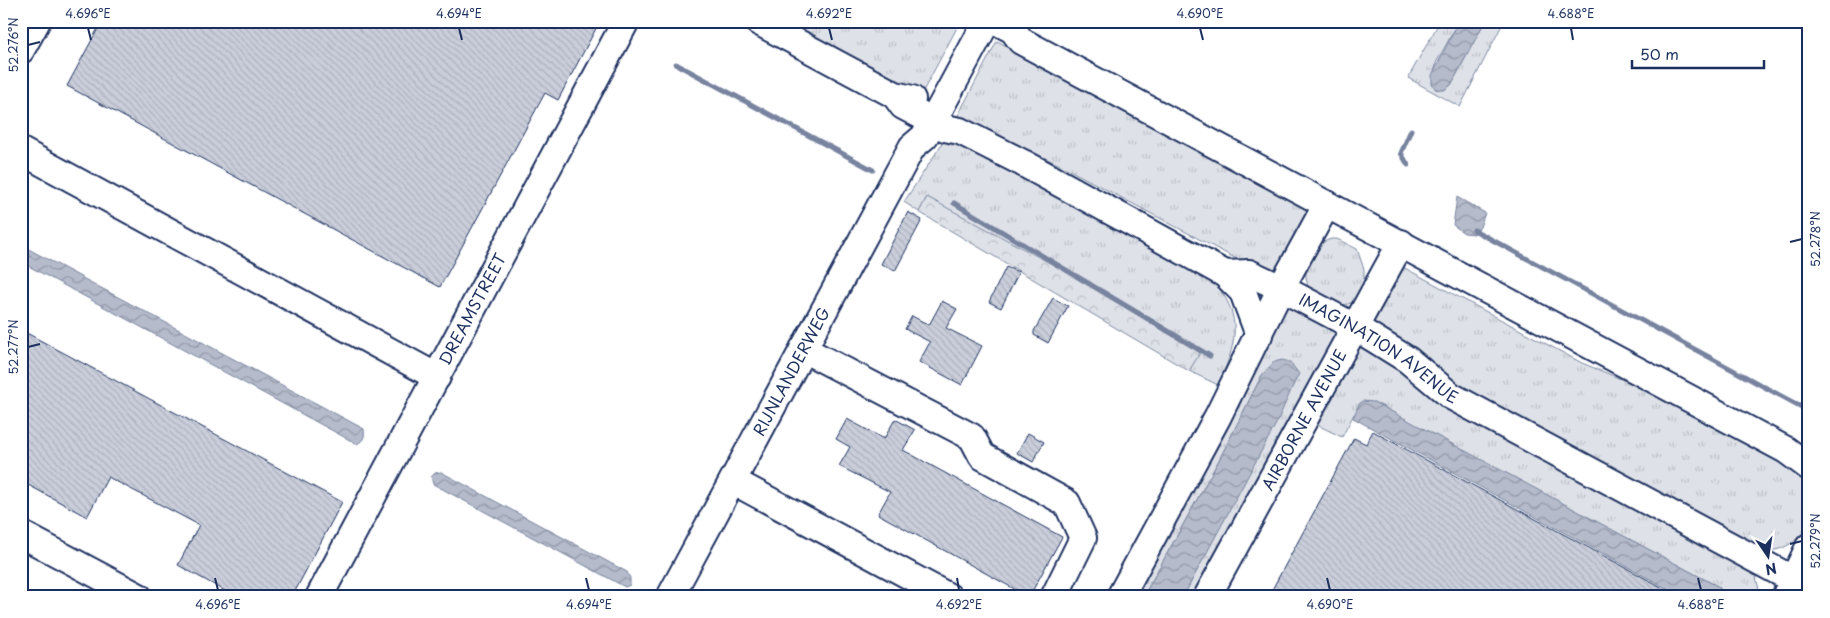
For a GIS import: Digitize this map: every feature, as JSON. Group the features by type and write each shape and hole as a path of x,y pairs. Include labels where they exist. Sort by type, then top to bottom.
{"street":[{"path":"21,50 37,21"},
{"name":"DREAMSTREET","path":"319,597 438,377 626,21"},
{"name":"IMAGINATION AVENUE","path":"757,21 895,95 909,98 929,114 949,120 960,131 1225,274 1249,273 1355,327 1408,360 1451,396 1790,588"},
{"path":"981,23 1007,41 1021,41 1676,390 1786,450 1809,466"},
{"name":"RIJNLANDERWEG","path":"670,597 912,147 912,129 929,114 981,23"},
{"path":"21,151 438,377"},
{"path":"1120,597 1218,416 1281,288 1327,204"},
{"name":"AIRBORNE AVENUE","path":"1208,597 1401,243"},
{"path":"1225,274 1242,292 1259,335"},
{"path":"804,349 972,437 982,456 1067,503 1083,538 1054,597"},
{"path":"733,481 949,597"},
{"path":"21,534 139,597"},
{"path":"1790,588 1809,548"}],"green space":[{"path":"781,21 955,21 959,24 921,95"},
{"path":"1440,21 1459,21 1436,63 1435,89 1444,90 1451,85 1485,21 1504,21 1460,107 1408,78"},
{"path":"997,41 1110,98 1311,210 1274,279 1060,165 957,117"},
{"path":"947,136 1213,281 1230,307 1234,332 1233,344 1218,385 1189,371 1199,353 927,197 919,212 904,202"},
{"path":"927,197 1074,276 1200,353 1189,371 919,212"},
{"path":"1331,239 1337,239 1357,249 1364,269 1364,279 1358,299 1351,303 1339,305 1322,298 1310,291 1307,283 1306,267 1308,260 1317,247"},
{"path":"1401,266 1582,363 1650,391 1803,473 1809,492 1809,519 1802,534 1783,548 1768,551 1760,550 1450,385 1366,330"},
{"path":"1285,303 1342,329 1201,597 1183,597 1255,460 1262,375 1219,460 1143,597 1125,597"},
{"path":"1361,338 1750,569 1756,577 1761,597 1724,597 1719,587 1531,487 1354,414 1342,437 1315,424"}],"water":[{"path":"1459,21 1485,21 1451,85 1444,90 1436,89 1432,84 1432,75"},
{"path":"1457,197 1485,213 1480,227 1474,234 1464,233 1453,225"},
{"path":"21,245 364,429 364,438 357,444 21,262"},
{"path":"1282,360 1290,362 1299,374 1277,422 1183,597 1143,597 1219,460 1262,375 1274,362"},
{"path":"1363,401 1374,402 1719,587 1724,597 1683,597 1353,418 1359,404"},
{"path":"441,472 627,572 630,578 630,585 625,587 433,484 431,477 435,473"}],"building":[{"path":"102,21 600,21 558,100 545,93 440,287 67,86"},
{"path":"908,212 922,220 895,271 881,264"},
{"path":"1006,267 1019,272 1001,308 989,302"},
{"path":"1053,298 1068,306 1048,343 1034,335 1034,331"},
{"path":"942,301 957,309 946,328 982,346 962,385 919,362 930,342 905,329 912,316 929,325"},
{"path":"21,330 342,502 292,597 236,597 178,565 199,525 108,477 87,517 21,481"},
{"path":"847,419 884,439 895,419 915,430 903,450 1062,537 1029,597 878,514 890,492 839,466 850,447 836,439"},
{"path":"1373,431 1680,597 1268,597 1354,438 1366,444"},
{"path":"1028,433 1044,442 1033,462 1017,453"}],"waterway":[{"path":"676,64 873,170"},
{"path":"1408,165 1401,153 1411,130"},
{"path":"954,203 1210,356"},
{"path":"1474,230 1809,411"}]}
